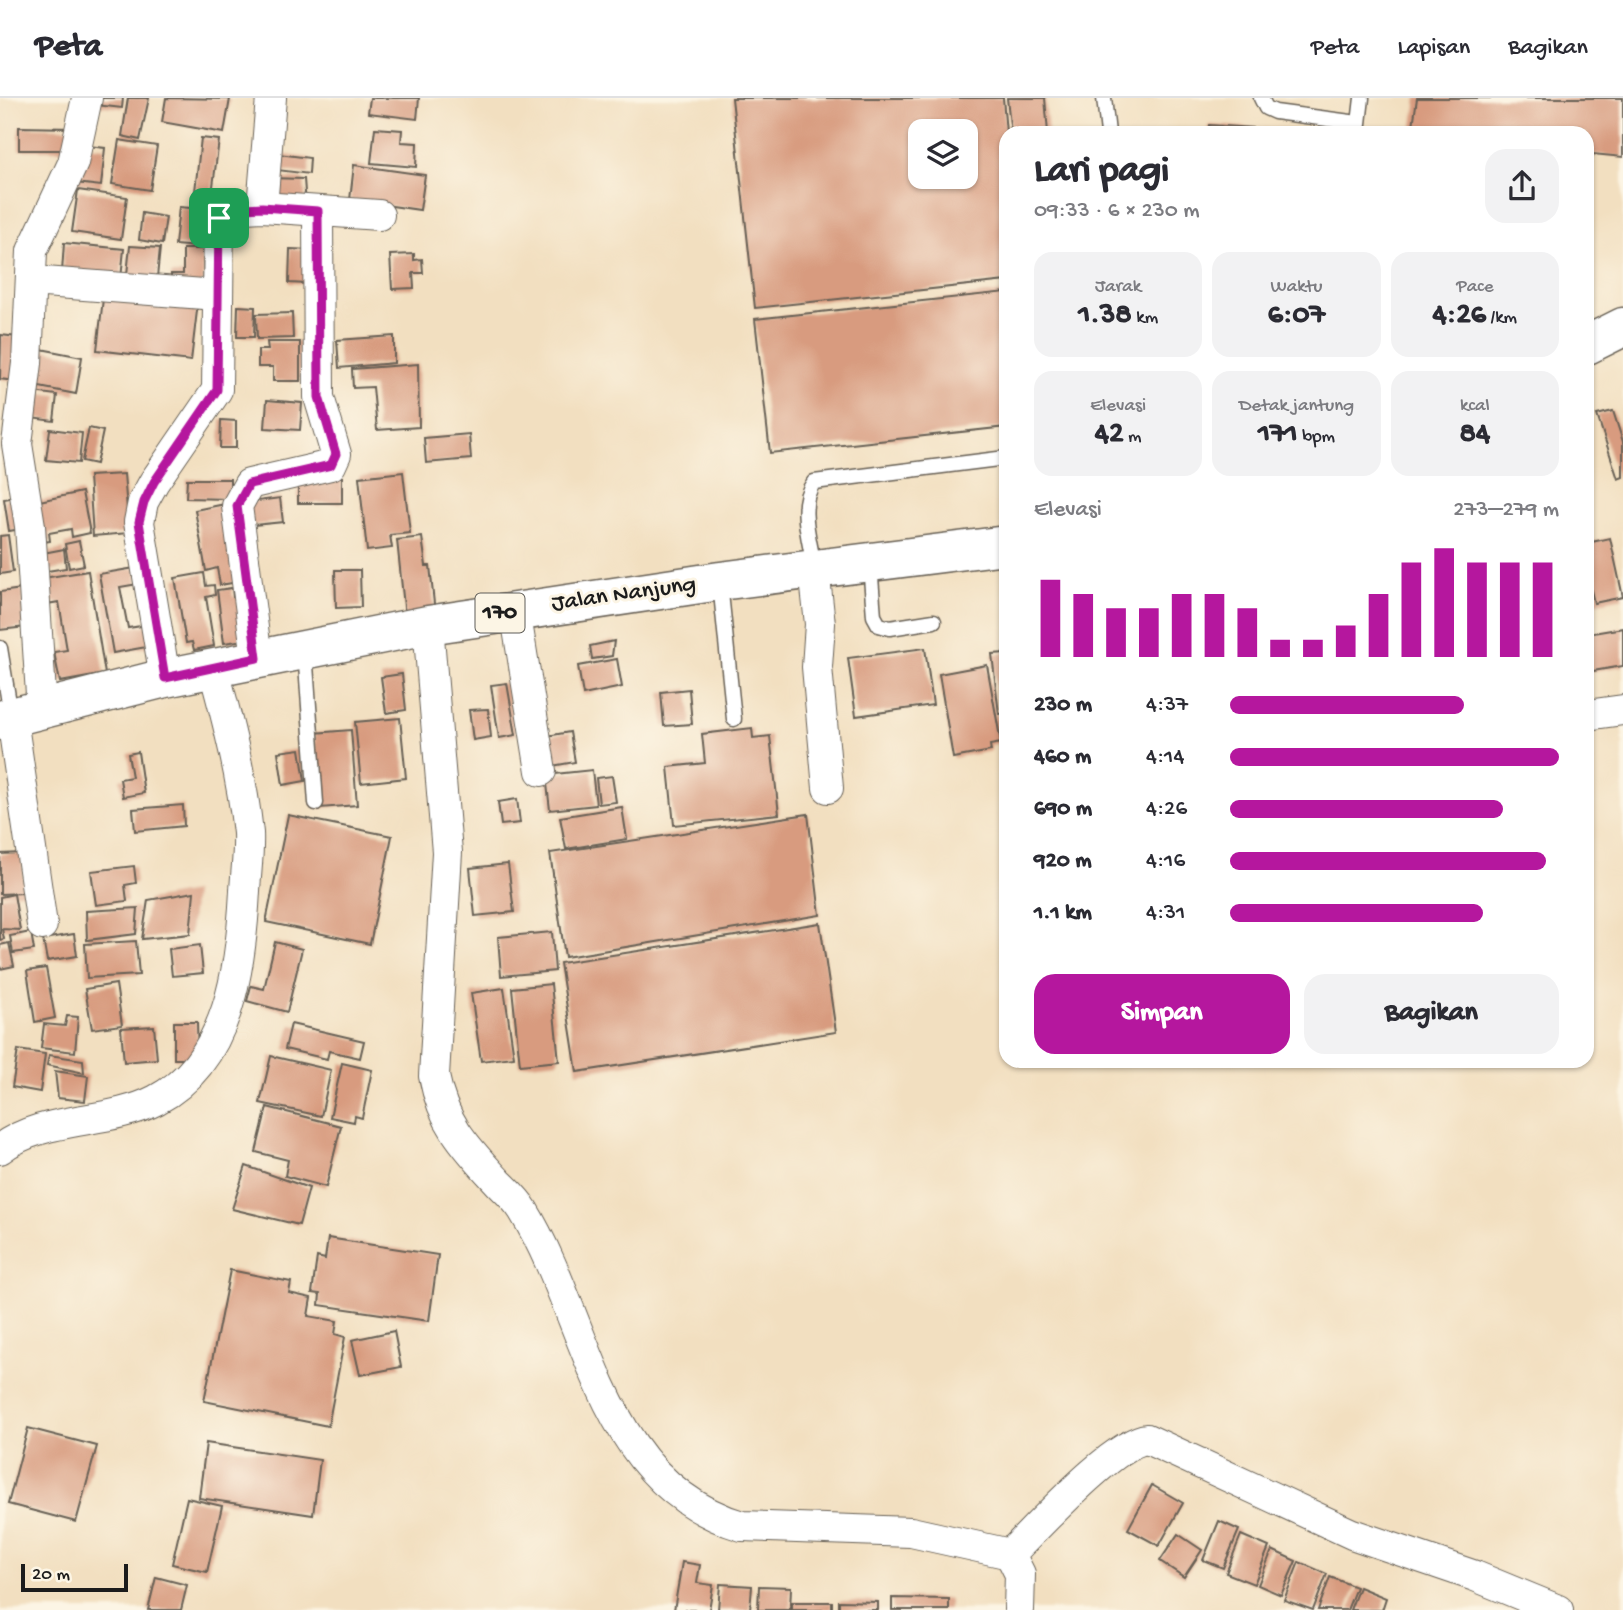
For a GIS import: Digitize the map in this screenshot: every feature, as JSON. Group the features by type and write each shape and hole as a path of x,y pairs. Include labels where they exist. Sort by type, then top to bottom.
{"main road":[{"path":"1594,342 1623,327"},
{"name":"Jalan Nanjung","path":"18,716 213,667 428,625 720,581 999,546"}],"street":[{"path":"43,925 18,716 30,526 17,443 27,363 32,251 73,163 87,98"},
{"path":"262,207 271,98"},
{"path":"165,678 139,522 144,502 154,482 217,390 219,218 228,209 262,207 379,215"},
{"path":"257,658 237,506 249,484 331,465 336,454 319,397 318,211"},
{"path":"31,281 217,295"},
{"path":"814,569 820,624 817,667 828,788"},
{"path":"515,610 541,771"},
{"path":"428,625 447,852 434,1076 438,1100 453,1132 522,1209 554,1275 597,1381 633,1447 679,1493 725,1521 742,1526 911,1532 1010,1554"},
{"path":"0,1149 24,1136 154,1101 198,1065 224,1019 243,937 248,835 232,736 213,667"},
{"path":"1594,714 1623,710"},
{"path":"1010,1554 1115,1453 1137,1440 1147,1439 1352,1534 1475,1576 1558,1610"},
{"path":"1010,1554 1020,1574 1018,1610"}],"lane":[{"path":"1104,98 1107,126"},
{"path":"1261,98 1266,108 1275,112 1348,126"},
{"path":"1358,126 1362,98"},
{"path":"814,569 806,514 806,493 814,482 999,459"},
{"path":"870,562 874,615 879,625 890,628 934,621"},
{"path":"720,581 734,719"},
{"path":"0,648 18,716"},
{"path":"305,648 316,803"}],"building":[{"path":"96,98 123,98 122,108 96,105"},
{"path":"128,98 149,98 140,140 122,136"},
{"path":"166,98 230,99 224,133 162,122"},
{"path":"370,98 419,98 417,119 368,113"},
{"path":"732,98 1003,98 1005,126 999,126 999,282 755,308"},
{"path":"1007,98 1045,98 1047,126 1010,126"},
{"path":"1417,98 1623,98 1623,157 1594,154 1594,126 1413,126"},
{"path":"19,127 74,128 74,150 19,150"},
{"path":"375,128 402,130 401,142 417,143 416,167 371,163"},
{"path":"201,138 219,140 211,202 194,200"},
{"path":"119,140 157,146 150,190 112,184"},
{"path":"80,145 105,148 101,186 76,183"},
{"path":"271,153 310,158 309,174 269,169"},
{"path":"354,165 425,175 420,210 350,200"},
{"path":"269,178 304,179 306,205 271,204"},
{"path":"78,190 127,197 121,239 72,232"},
{"path":"179,207 202,209 198,247 175,245"},
{"path":"142,213 166,217 162,244 139,240"},
{"path":"64,243 124,249 121,279 62,272"},
{"path":"130,246 160,248 156,287 126,284"},
{"path":"183,249 203,249 204,289 171,290 171,274 183,274"},
{"path":"290,249 310,250 308,284 289,283"},
{"path":"414,254 414,260 422,259 423,273 413,273 414,288 392,289 390,255"},
{"path":"104,290 198,302 191,361 97,350"},
{"path":"999,293 999,428 770,453 755,319"},
{"path":"238,306 255,307 254,337 237,337"},
{"path":"292,313 293,338 257,339 256,314"},
{"path":"1,335 17,337 23,382 0,379"},
{"path":"394,336 394,363 339,368 337,340"},
{"path":"267,342 300,342 300,381 273,381 273,367 258,367 258,350 268,350"},
{"path":"41,349 82,357 76,394 34,386"},
{"path":"418,364 419,427 377,430 373,387 353,388 352,369"},
{"path":"25,391 57,395 54,421 22,417"},
{"path":"267,400 302,403 300,430 265,428"},
{"path":"1613,411 1623,442 1623,477 1618,479 1597,415"},
{"path":"221,420 236,421 236,448 220,448"},
{"path":"89,428 103,431 96,464 82,461"},
{"path":"50,429 82,433 79,463 46,460"},
{"path":"469,434 471,459 426,463 424,438"},
{"path":"403,472 410,533 390,535 392,548 367,551 359,477"},
{"path":"124,474 129,533 93,536 89,476"},
{"path":"298,477 342,477 342,503 298,503"},
{"path":"187,479 230,479 230,499 186,498"},
{"path":"82,492 90,533 72,537 71,529 49,533 50,541 39,543 30,503"},
{"path":"15,497 21,529 9,531 4,499"},
{"path":"280,498 283,522 244,526 242,503"},
{"path":"230,503 244,581 220,585 217,568 206,571 195,510"},
{"path":"8,535 13,572 0,574 0,536"},
{"path":"422,537 426,566 430,566 435,613 405,616 397,540"},
{"path":"1610,538 1623,597 1594,603 1594,541"},
{"path":"79,541 84,565 69,568 65,544"},
{"path":"64,549 66,568 41,572 38,554"},
{"path":"135,568 138,584 120,587 128,628 148,625 152,646 113,653 99,574"},
{"path":"335,570 360,570 361,607 336,608"},
{"path":"88,571 105,674 60,682 54,652 67,650 59,602 47,604 43,578"},
{"path":"204,573 206,586 214,585 215,595 206,597 214,646 194,650 192,642 186,643 175,578"},
{"path":"232,588 233,597 238,596 244,640 224,643 217,590"},
{"path":"22,589 26,627 0,630 0,592"},
{"path":"1623,628 1623,666 1594,671 1594,633"},
{"path":"614,641 612,656 592,659 590,646"},
{"path":"925,648 933,705 856,716 848,658"},
{"path":"992,654 999,654 999,714"},
{"path":"617,659 622,687 583,695 578,666"},
{"path":"987,665 999,732 999,743 990,745 991,751 953,758 939,674"},
{"path":"402,674 406,710 386,713 381,677"},
{"path":"507,683 516,735 499,738 491,685"},
{"path":"689,689 692,724 664,726 661,692"},
{"path":"488,709 491,737 473,740 469,710"},
{"path":"400,718 406,778 361,783 355,722"},
{"path":"752,728 753,738 770,736 779,814 674,825 668,767 705,763 702,734"},
{"path":"351,730 357,805 320,808 314,733"},
{"path":"570,732 575,762 546,767 541,737"},
{"path":"300,749 305,781 283,785 278,752"},
{"path":"138,752 144,793 123,797 120,779 132,777 128,754"},
{"path":"592,770 596,805 550,810 546,775"},
{"path":"612,776 616,802 599,804 596,778"},
{"path":"517,799 520,823 501,825 498,802"},
{"path":"183,805 184,826 135,831 133,809"},
{"path":"622,807 627,839 566,849 560,817"},
{"path":"808,814 820,915 565,957 550,853"},
{"path":"288,815 392,836 370,944 266,922"},
{"path":"22,853 24,893 0,894 0,854"},
{"path":"508,864 514,912 475,916 470,868"},
{"path":"134,866 136,883 125,885 127,901 96,905 91,871"},
{"path":"194,892 190,934 142,939 148,900"},
{"path":"14,894 20,930 2,929 4,939 0,940 0,897"},
{"path":"138,908 136,934 87,940 86,911"},
{"path":"820,923 836,1032 577,1072 560,963"},
{"path":"31,932 34,950 13,953 10,936"},
{"path":"552,932 555,971 501,976 498,937"},
{"path":"74,934 77,956 47,961 43,939"},
{"path":"136,941 139,975 87,978 85,944"},
{"path":"275,942 302,949 287,1012 247,1001 251,986 264,989"},
{"path":"9,943 14,966 0,969 0,945"},
{"path":"200,945 203,973 172,976 169,949"},
{"path":"46,968 55,1018 35,1022 27,971"},
{"path":"116,984 122,1025 92,1029 85,989"},
{"path":"551,984 559,1061 520,1065 512,988"},
{"path":"504,988 514,1057 481,1061 471,993"},
{"path":"67,1016 78,1017 75,1052 41,1048 44,1024 65,1026"},
{"path":"174,1022 197,1022 198,1059 174,1059"},
{"path":"291,1024 364,1041 360,1058 329,1051 327,1059 285,1049"},
{"path":"154,1026 157,1059 124,1062 121,1028"},
{"path":"18,1050 45,1054 40,1092 12,1087"},
{"path":"49,1055 83,1060 84,1073 47,1065"},
{"path":"271,1056 331,1070 321,1116 260,1103"},
{"path":"342,1063 372,1070 362,1118 355,1116 354,1122 330,1117"},
{"path":"55,1071 88,1076 85,1101 58,1098"},
{"path":"267,1107 341,1126 326,1187 285,1176 288,1160 256,1152"},
{"path":"246,1166 309,1188 299,1225 232,1209"},
{"path":"328,1238 438,1255 429,1321 319,1305 320,1294 312,1293 317,1257 325,1259"},
{"path":"230,1270 291,1282 289,1293 311,1298 308,1316 337,1321 335,1334 345,1337 328,1426 204,1401"},
{"path":"394,1331 401,1367 360,1375 352,1340"},
{"path":"28,1428 97,1446 76,1522 8,1504"},
{"path":"206,1443 320,1460 313,1515 199,1498"},
{"path":"1152,1485 1183,1503 1159,1546 1128,1529"},
{"path":"187,1498 222,1506 207,1572 172,1564"},
{"path":"1219,1521 1239,1530 1223,1568 1203,1560"},
{"path":"1178,1534 1202,1550 1184,1577 1160,1561"},
{"path":"1241,1535 1269,1547 1254,1584 1226,1573"},
{"path":"1272,1550 1296,1561 1281,1595 1258,1585"},
{"path":"682,1562 700,1565 697,1583 713,1585 709,1610 674,1610"},
{"path":"1299,1562 1327,1574 1313,1610 1284,1600"},
{"path":"156,1577 187,1585 181,1610 148,1610"},
{"path":"1330,1577 1356,1587 1347,1610 1318,1610"},
{"path":"720,1584 752,1586 750,1610 718,1610"},
{"path":"759,1586 791,1587 790,1610 758,1610"},
{"path":"1359,1587 1386,1598 1382,1610 1350,1610"},
{"path":"892,1598 949,1599 949,1610 892,1610"},
{"path":"839,1601 878,1602 878,1610 839,1610"},
{"path":"792,1602 832,1602 832,1610 792,1610"}],"route":[{"path":"262,207 318,211 319,397 336,454 331,465 249,484 237,506 257,658 165,678 139,522 144,502 154,482 217,390 219,218 228,209 262,207"}]}
